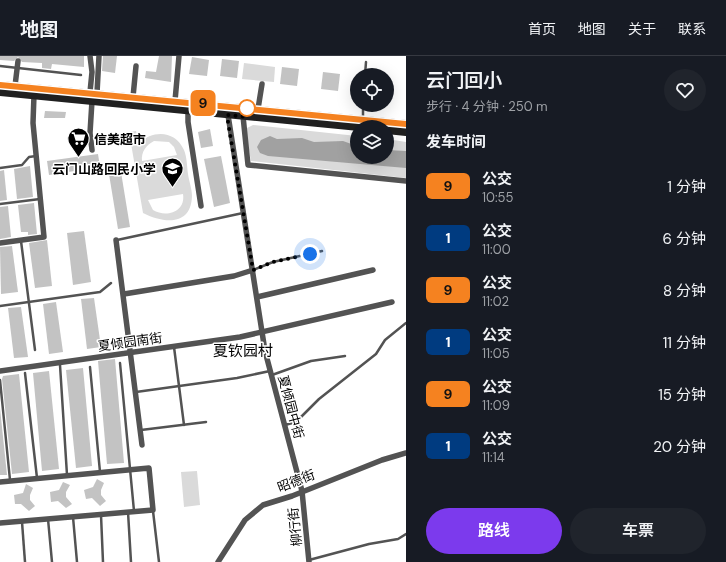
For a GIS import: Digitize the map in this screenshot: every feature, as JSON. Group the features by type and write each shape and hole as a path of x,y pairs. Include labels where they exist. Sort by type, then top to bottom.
{"main road":[{"path":"0,85 258,109 350,122"},
{"path":"0,92 228,115 350,122"},
{"path":"394,124 406,124"},
{"path":"394,131 406,132"}],"street":[{"path":"90,56 94,93"},
{"path":"94,93 99,56"},
{"path":"175,101 179,56"},
{"path":"15,86 18,61"},
{"path":"133,97 136,66"},
{"path":"258,109 262,84"},
{"path":"0,243 44,237 33,123 34,95"},
{"path":"92,101 90,133 92,150"},
{"path":"188,111 188,122 202,206"},
{"name":"夏倾园中街","path":"228,115 262,331 271,373 302,491"},
{"path":"243,116 248,165 406,181"},
{"path":"116,240 132,353 142,445"},
{"path":"124,294 234,276 253,270"},
{"path":"257,297 372,270"},
{"name":"夏倾园南街","path":"0,371 233,338 392,302"},
{"name":"昭德街","path":"218,562 235,533 255,510 263,505 292,496 382,460 406,453"},
{"path":"0,482 149,468 153,510 0,523"},
{"name":"柳行街","path":"302,491 309,561"}],"lane":[{"path":"366,62 366,68"},
{"path":"0,66 81,75"},
{"path":"0,168 22,165 29,157 36,156"},
{"path":"0,204 40,199"},
{"path":"116,240 243,213"},
{"path":"21,240 35,350"},
{"path":"253,270 273,262 322,251"},
{"path":"0,306 100,292 111,283"},
{"path":"285,425 296,422 319,399 376,354 385,340 406,323"},
{"path":"174,347 184,425"},
{"path":"136,392 271,373 311,361 345,356"},
{"path":"120,363 130,470 132,562"},
{"path":"60,365 68,475"},
{"path":"90,367 100,472"},
{"path":"25,373 37,478"},
{"path":"0,380 10,481"},
{"path":"141,430 206,422"},
{"path":"153,510 159,562"},
{"path":"100,514 103,562"},
{"path":"74,517 77,562"},
{"path":"48,519 52,562"},
{"path":"22,521 25,562"},
{"path":"309,561 369,544 398,539 406,534"}],"shaded area":[{"path":"244,63 275,67 274,82 242,79"},
{"path":"253,125 350,135 350,164 394,164 394,140 406,142 406,178 251,161 245,129"},
{"path":"136,131 139,143 151,136 163,134 180,143 186,156 192,191 190,206 187,213 181,218 175,220 159,219 143,213 129,132","holes":["154,141 169,142 174,147 177,155 142,161 142,155 145,149","183,194 181,205 174,212 169,213 153,210 148,200"]},
{"path":"270,136 277,139 302,138 314,142 343,141 350,144 350,163 268,156 260,153 257,147 261,140"},
{"path":"394,150 406,151 406,168 360,164 394,164"},
{"path":"197,471 200,505 184,507 181,472"}],"building":[{"path":"0,56 84,56 84,67 52,64 51,69 42,68 42,63 22,62 18,57 14,61 0,60"},
{"path":"103,56 117,56 115,73 102,71"},
{"path":"159,56 172,56 171,82 145,78 146,71 156,72"},
{"path":"192,57 209,60 207,76 189,74"},
{"path":"222,59 239,61 237,78 220,76"},
{"path":"282,67 299,69 297,86 280,84"},
{"path":"323,72 340,74 338,91 321,89"},
{"path":"45,111 66,112 65,118 44,118"},
{"path":"210,129 213,146 201,148 198,132"},
{"path":"98,154 100,167 49,175 47,161"},
{"path":"221,156 230,203 214,207 204,159"},
{"path":"30,166 33,197 17,199 14,169"},
{"path":"120,166 130,227 118,229 108,168"},
{"path":"4,170 7,200 0,201 0,171"},
{"path":"34,203 37,234 28,235 28,232 21,232 18,205"},
{"path":"8,206 11,237 0,239 0,207"},
{"path":"84,231 91,282 73,285 67,233"},
{"path":"47,240 52,286 35,288 29,243"},
{"path":"12,246 18,292 1,294 0,247"},
{"path":"94,298 101,347 87,349 81,299"},
{"path":"56,302 63,352 49,354 43,304"},
{"path":"21,307 28,357 14,358 8,308"},
{"path":"115,359 124,463 107,464 98,361"},
{"path":"83,368 92,466 76,468 66,370"},
{"path":"49,371 59,469 42,471 33,373"},
{"path":"19,374 29,472 12,474 2,379 3,376"},
{"path":"0,408 7,475 0,475"},
{"path":"97,479 104,483 101,490 101,495 106,501 100,506 92,498 86,499 84,490 93,487"},
{"path":"63,482 70,485 66,492 66,497 72,504 66,508 58,501 51,502 50,492 59,490"},
{"path":"26,484 33,488 30,495 30,500 35,506 29,511 21,504 15,504 14,495 23,493"}],"bus line":[{"name":"9","path":"0,85 90,92 406,124"}],"place":[{"name":"信美超市","path":"79,158"},
{"name":"云门山路回民小学","path":"172,188"}],"district":[{"name":"夏钦园村","path":"243,351"}],"route":[{"path":"247,108 248,117 228,115 228,122 253,270 273,262 310,254"}]}
